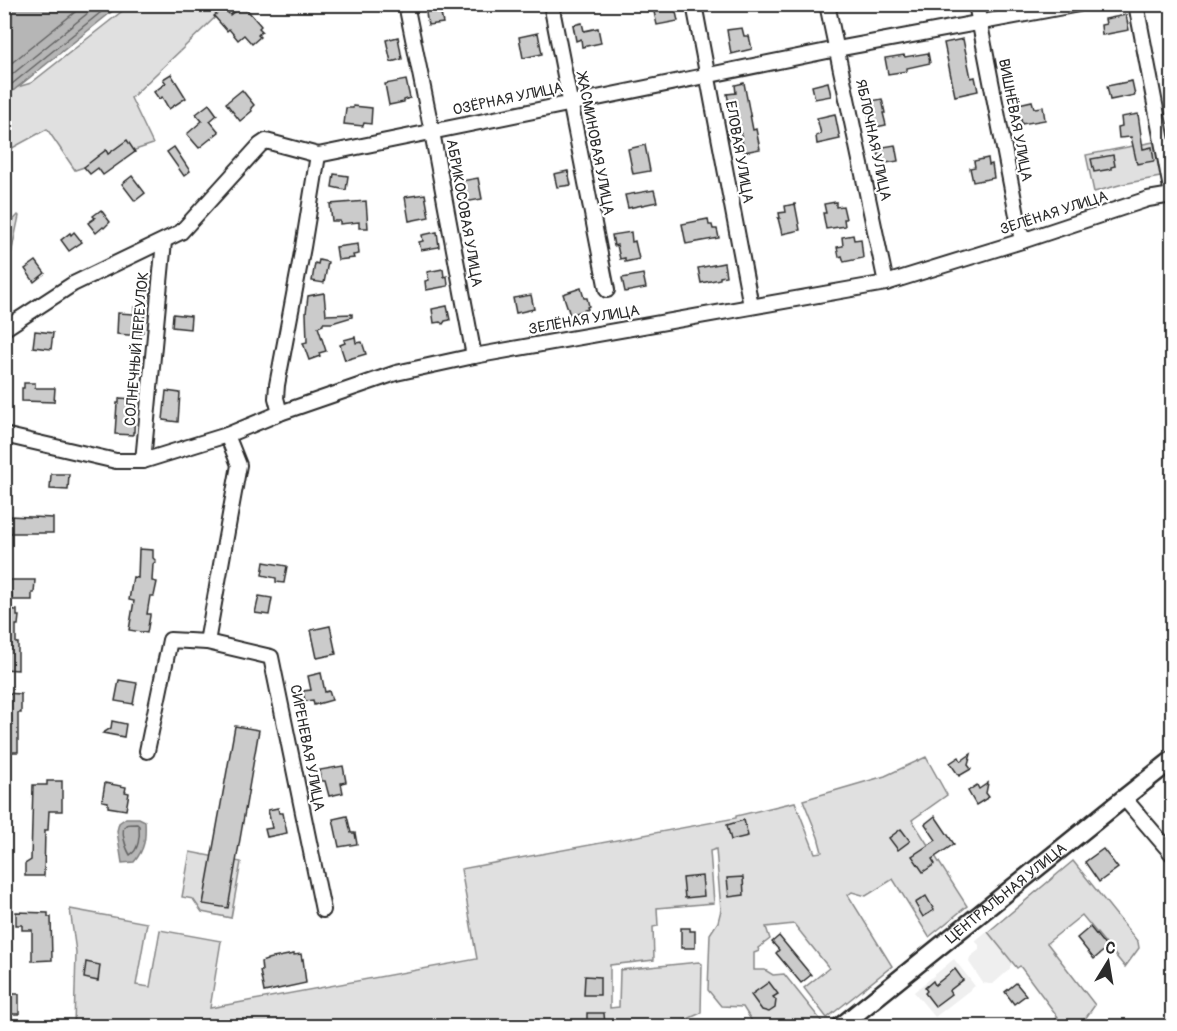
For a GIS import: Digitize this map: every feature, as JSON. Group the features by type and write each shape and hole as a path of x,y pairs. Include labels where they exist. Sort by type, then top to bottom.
{"main road":[{"name":"ЦЕНТРАЛЬНАЯ УЛИЦА","path":"841,1026 1173,760"}],"street":[{"name":"АБРИКОСОВАЯ УЛИЦА","path":"406,4 474,356"},
{"name":"ЖАСМИНОВАЯ УЛИЦА","path":"551,4 607,290"},
{"name":"ЕЛОВАЯ УЛИЦА","path":"694,4 751,306"},
{"name":"ЯБЛОЧНАЯ УЛИЦА","path":"827,4 886,283"},
{"name":"ВИШНЁВАЯ УЛИЦА","path":"976,4 1022,242"},
{"name":"ОЗЁРНАЯ УЛИЦА","path":"4,329 73,284 181,232 266,141 318,155 837,50 1079,4"},
{"path":"1136,4 1173,194"},
{"path":"280,413 276,398 277,385 318,155"},
{"name":"ЗЕЛЁНАЯ УЛИЦА","path":"4,435 117,461 143,461 227,435 280,413 396,373 474,356 886,283 1022,242 1148,199 1173,194"},
{"name":"СОЛНЕЧНЫЙ ПЕРЕУЛОК","path":"143,461 164,241"},
{"path":"147,751 170,640 207,642 238,465 227,435"},
{"name":"СИРЕНЕВАЯ УЛИЦА","path":"207,642 271,657 323,910"},
{"path":"1124,798 1173,854"}],"shaded area":[{"path":"130,5 228,5 131,98 153,144 75,170 47,129 5,152 4,91 31,83"},
{"path":"1159,141 1164,171 1160,177 1094,192 1086,155"},
{"path":"19,216 5,283 5,229"},
{"path":"926,757 947,795 912,820 967,906 929,937 893,879 866,896 852,892 848,895 892,966 827,1018 804,988 829,968 794,924 766,927 770,939 754,953 754,970 765,970 773,975 784,974 823,1023 818,1026 755,1026 743,1007 721,1006 708,990 710,934 718,922 721,910 716,849 710,851 714,903 657,908 658,926 653,927 654,960 610,965 610,1008 619,1007 620,970 699,962 702,964 701,1013 674,1026 74,1026 76,952 70,909 147,923 136,985 150,987 160,930 221,941 210,1008 477,959 461,869 736,818 736,816 795,802 815,853 822,852 803,800 885,776"},
{"path":"190,852 241,862 231,918 202,912 193,899 182,897"},
{"path":"1073,861 1138,942 1139,948 1125,967 1082,915 1047,943 1095,1005 1080,1026 1048,1026 1058,1017 1020,966 1017,968 988,932"},
{"path":"987,931 1013,963 1010,969 993,984 983,983 969,962 970,957 979,950 979,945 975,941"},
{"path":"954,959 975,986 935,1017 914,992"}],"water":[{"path":"5,4 120,5 5,95"},
{"path":"126,818 139,818 145,821 145,838 143,848 134,862 122,863 117,831 119,823"}],"building":[{"path":"439,4 443,23 428,25 425,7"},
{"path":"657,4 674,4 678,21 657,25 654,12 658,11"},
{"path":"243,5 261,26 259,28 262,31 258,35 260,37 252,44 244,35 238,40 214,16 224,8 230,15"},
{"path":"1126,15 1129,30 1102,35 1101,25 1106,24 1105,19"},
{"path":"582,23 584,31 598,28 601,43 582,47 581,39 576,41 573,25"},
{"path":"742,28 744,36 749,36 752,49 731,54 727,30"},
{"path":"538,33 542,54 523,58 519,37"},
{"path":"398,37 402,59 391,62 386,40"},
{"path":"963,39 971,78 975,77 978,91 955,96 944,43"},
{"path":"928,53 930,63 907,68 907,71 888,74 885,58"},
{"path":"171,74 186,98 169,109 162,97 159,99 154,92 166,83 163,79"},
{"path":"406,80 410,98 404,102 389,105 385,84"},
{"path":"1132,81 1135,95 1110,100 1107,86"},
{"path":"828,82 831,96 815,99 812,86"},
{"path":"744,83 753,130 756,129 760,149 744,152 738,117 732,118 727,94 736,93 735,85"},
{"path":"242,90 254,105 251,108 252,111 240,121 226,103"},
{"path":"882,99 886,125 871,128 866,102"},
{"path":"1032,101 1034,108 1043,107 1045,120 1022,124 1021,119 1017,120 1014,105"},
{"path":"209,104 217,115 210,121 219,132 199,148 187,134 202,121 196,114"},
{"path":"353,106 372,108 371,124 364,123 363,126 344,124 346,108 353,108"},
{"path":"835,114 840,139 817,144 816,136 821,134 817,118"},
{"path":"1138,114 1143,149 1152,147 1154,161 1137,164 1131,137 1119,138 1118,127 1122,126 1121,117"},
{"path":"127,140 135,152 103,175 98,168 90,174 84,167 106,150 108,154"},
{"path":"645,145 650,171 633,174 628,149"},
{"path":"895,145 898,161 881,164 877,148"},
{"path":"174,147 190,171 184,176 167,152"},
{"path":"1113,155 1115,166 1094,172 1091,159"},
{"path":"988,158 989,165 992,164 994,178 973,182 970,168 975,167 974,161"},
{"path":"568,171 571,185 557,187 554,174"},
{"path":"334,174 348,176 346,190 332,187"},
{"path":"132,176 145,193 135,201 122,184"},
{"path":"478,178 482,199 465,202 461,181"},
{"path":"654,190 657,202 628,208 625,195"},
{"path":"425,194 429,217 409,221 405,197"},
{"path":"366,201 368,228 359,228 359,222 340,224 340,221 332,221 330,204"},
{"path":"836,202 836,207 843,206 845,226 826,229 824,204"},
{"path":"795,204 800,230 782,234 779,213 786,212 785,206"},
{"path":"101,210 110,222 96,233 88,223"},
{"path":"708,219 709,225 717,229 719,238 686,244 682,224"},
{"path":"74,232 82,242 69,251 61,240"},
{"path":"437,232 439,247 421,250 419,242 423,241 422,235"},
{"path":"631,232 632,242 635,241 639,259 625,262 625,258 620,259 612,235"},
{"path":"853,235 854,240 861,239 863,258 844,262 842,256 839,257 837,247 843,246 842,237"},
{"path":"358,244 359,254 353,255 354,258 338,260 336,247"},
{"path":"319,260 328,262 324,283 312,281 315,263 318,264"},
{"path":"36,261 45,273 34,282 25,269"},
{"path":"724,263 726,276 701,283 698,268"},
{"path":"443,269 444,277 447,276 448,286 426,290 425,281 429,280 427,272"},
{"path":"643,274 646,288 625,292 622,278"},
{"path":"581,288 584,298 587,298 588,309 570,315 563,294"},
{"path":"324,293 326,315 352,314 352,317 332,323 323,323 318,327 326,351 309,360 303,343 307,342 308,296"},
{"path":"531,295 534,309 516,313 513,298"},
{"path":"447,306 450,320 443,324 434,323 432,309"},
{"path":"134,307 145,308 143,332 140,336 117,334 118,313 134,314"},
{"path":"173,314 191,316 190,329 172,327"},
{"path":"35,331 53,333 51,349 33,347"},
{"path":"355,337 356,343 362,342 366,354 345,360 340,345 345,343 344,340"},
{"path":"24,383 35,383 35,388 55,388 54,402 22,401"},
{"path":"166,391 180,393 178,422 163,420"},
{"path":"119,398 135,399 133,435 115,434"},
{"path":"51,474 69,474 68,490 50,489"},
{"path":"8,516 53,518 53,533 4,533 4,519"},
{"path":"139,549 153,550 153,558 156,561 153,564 152,581 157,582 154,596 150,596 147,633 129,630 134,601 129,600 133,577 138,578"},
{"path":"264,562 287,566 284,583 276,582 276,578 262,575"},
{"path":"8,580 35,580 32,600 12,600 12,593 8,593"},
{"path":"259,596 272,598 269,615 255,613"},
{"path":"4,609 17,610 17,616 19,616 18,625 16,625 18,670 4,669"},
{"path":"330,626 336,654 317,658 311,630"},
{"path":"321,673 325,692 329,691 332,700 314,705 313,700 305,701 303,691 311,690 308,676"},
{"path":"119,680 137,683 133,704 115,701"},
{"path":"4,693 21,694 21,713 18,713 18,752 4,752"},
{"path":"112,721 126,724 124,737 103,733 111,728"},
{"path":"235,726 259,730 228,908 203,904"},
{"path":"971,754 968,765 971,769 959,776 950,763 959,757 961,761"},
{"path":"343,766 346,782 341,783 343,793 329,796 320,770"},
{"path":"47,781 62,781 62,811 49,811 48,830 45,830 44,876 25,876 25,864 31,860 33,785 47,785"},
{"path":"105,783 126,787 125,792 129,793 126,810 108,807 108,802 102,801"},
{"path":"988,783 986,793 989,797 976,805 968,791 977,785 979,789"},
{"path":"278,808 279,813 283,813 287,833 267,837 265,829 272,828 268,810"},
{"path":"347,816 351,833 355,833 357,844 339,847 333,819"},
{"path":"935,816 954,844 932,859 935,864 923,872 912,856 936,840 925,824"},
{"path":"744,820 748,836 731,840 727,825"},
{"path":"901,829 910,841 898,850 889,838"},
{"path":"1103,849 1118,868 1099,882 1085,862"},
{"path":"702,876 704,896 685,898 683,878"},
{"path":"743,877 744,895 729,897 727,878"},
{"path":"926,896 934,910 923,917 915,903"},
{"path":"16,912 48,913 48,917 51,917 52,960 32,961 32,930 22,930 22,925 16,925"},
{"path":"1090,927 1107,948 1094,959 1077,938"},
{"path":"681,928 690,928 690,931 695,931 695,948 681,948"},
{"path":"779,936 811,975 801,983 776,953 779,950 772,942"},
{"path":"301,954 306,983 264,992 260,971 262,971 261,962"},
{"path":"86,962 100,965 98,981 84,978"},
{"path":"955,969 963,980 949,991 951,994 935,1006 925,993 927,991 925,988 933,981 935,985"},
{"path":"585,976 600,977 600,995 584,995"},
{"path":"769,982 778,994 773,997 776,1000 775,1008 769,1012 762,1010 751,995"},
{"path":"1016,983 1026,995 1014,1004 1005,992"},
{"path":"4,994 19,994 19,1014 4,1014"},
{"path":"587,1013 604,1013 605,1026 587,1026"}]}
